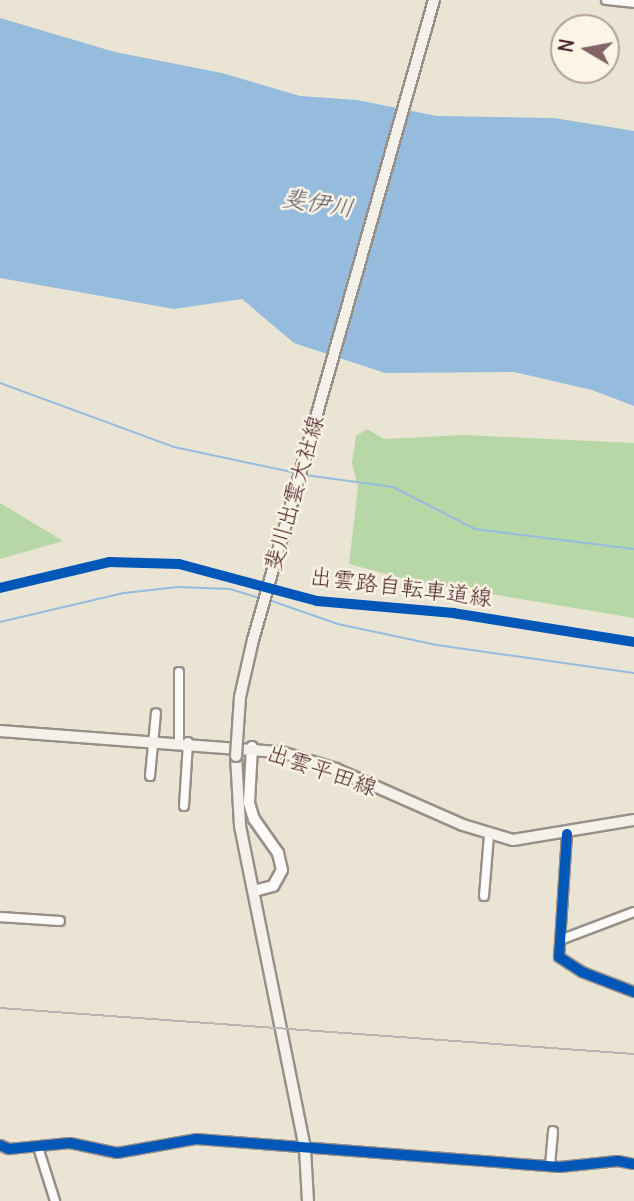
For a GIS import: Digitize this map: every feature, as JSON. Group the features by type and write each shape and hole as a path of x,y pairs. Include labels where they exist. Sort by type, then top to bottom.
{"main road":[{"name":"斐川出雲大社線","path":"307,1201 304,1149 240,826 236,756 240,697 253,640 434,0"},
{"name":"出雲平田線","path":"0,731 252,747 336,769 489,835 513,840 567,834 634,820"}],"street":[{"path":"606,0 634,3"},
{"path":"178,672 184,742 184,806"},
{"path":"150,776 156,713"},
{"path":"252,747 249,803 254,819 278,853 282,870 273,886 254,891"},
{"path":"567,834 559,957 582,972 634,992"},
{"path":"484,896 489,835"},
{"path":"560,940 634,912"},
{"path":"0,917 60,921"},
{"path":"550,1166 553,1131"},
{"path":"0,1145 38,1147 70,1143 135,1152 167,1141 196,1139 550,1166 618,1161 634,1164"},
{"path":"38,1147 55,1201"}],"green space":[{"path":"367,429 384,439 464,435 634,443 634,618 413,581 349,564 358,487 352,463 356,436"},
{"path":"0,503 63,541 0,559"}],"water":[{"name":"斐伊川","path":"0,18 115,52 222,73 300,96 357,100 437,116 554,118 634,131 634,406 592,390 514,372 385,373 294,343 242,299 174,309 0,278"}],"waterway":[{"path":"0,383 174,447 296,473"},
{"path":"305,475 393,487 475,529 634,549"},
{"path":"0,622 124,593 178,587 230,589 260,598"},
{"path":"269,600 338,624 437,645 634,673"}],"railway":[{"path":"0,1008 634,1054"}],"cycle path":[{"name":"出雲路自転車道線","path":"0,588 109,562 179,564 317,601 453,613 634,642"},
{"path":"567,834 559,957 582,972 634,992"},
{"path":"0,1145 9,1149 70,1143 117,1153 196,1139 560,1167 618,1161 634,1164"}]}
